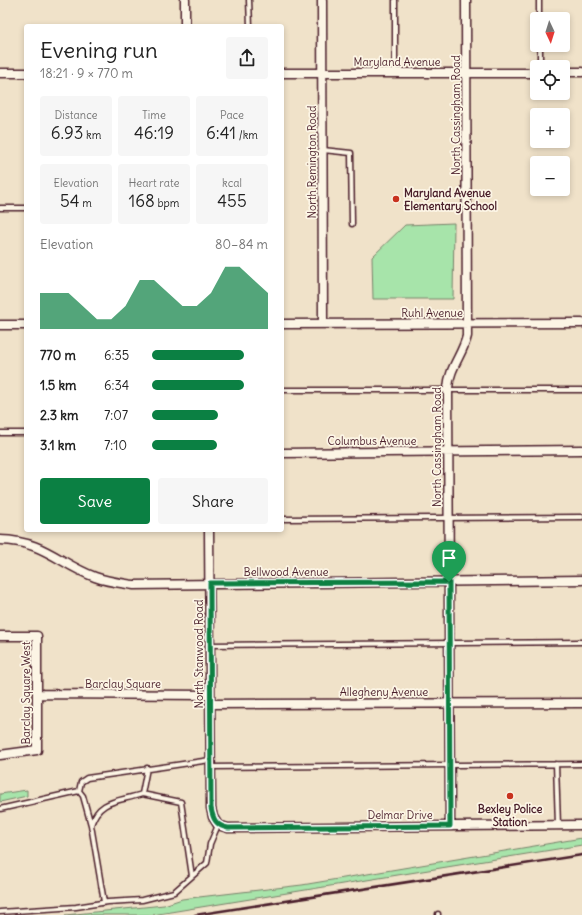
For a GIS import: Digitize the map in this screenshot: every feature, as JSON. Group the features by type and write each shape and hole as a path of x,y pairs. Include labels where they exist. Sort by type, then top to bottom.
{"street":[{"path":"185,0 185,24"},
{"name":"North Remington Road","path":"322,0 323,324"},
{"name":"North Cassingham Road","path":"450,826 448,391 450,374 465,345 468,324 466,0"},
{"path":"570,72 582,72"},
{"path":"0,73 24,73"},
{"name":"Maryland Avenue","path":"284,73 530,73"},
{"name":"Ruhl Avenue","path":"284,324 582,323"},
{"path":"0,325 24,325"},
{"name":"Columbus Avenue","path":"284,453 582,450"},
{"name":"North Stanwood Road","path":"209,532 211,808 213,817 218,825"},
{"name":"Bellwood Avenue","path":"0,540 26,543 44,549 78,569 111,582 134,585 582,580"},
{"name":"Barclay Square West","path":"0,636 37,636 37,750 0,755"},
{"name":"Barclay Square","path":"37,694 210,700"},
{"name":"Allegheny Avenue","path":"210,700 582,703"},
{"name":"Delmar Drive","path":"218,825 228,828 582,825"}],"lane":[{"path":"249,0 250,24"},
{"path":"394,0 395,73"},
{"path":"539,0 539,12"},
{"path":"322,150 351,153 352,224"},
{"path":"0,208 24,208"},
{"path":"284,390 582,390"},
{"path":"0,433 24,433"},
{"path":"284,519 582,516"},
{"path":"210,645 582,642"},
{"path":"79,791 81,782 86,778 147,768 211,763 450,765 582,764"},
{"path":"556,764 558,826"},
{"path":"142,794 147,768"},
{"path":"0,809 79,791"},
{"path":"79,791 83,796 91,826 104,902"},
{"path":"91,826 94,814 103,805 142,794 181,802 192,876"},
{"path":"0,912 76,908 104,902 142,900 174,892 207,863 210,844 218,825"}],"green space":[{"path":"454,223 453,299 373,299 372,257 405,225"},
{"path":"27,790 27,796 0,802 0,794"},
{"path":"582,838 582,845 152,915 65,915 164,905 182,899 302,885"}],"railway":[{"path":"195,915 582,855"}],"place":[{"name":"Maryland Avenue Elementary School","path":"396,199"},
{"name":"Bexley Police Station","path":"510,796"}],"route":[{"path":"449,582 450,826 228,828 218,825 213,817 211,808 210,583 449,582"}]}
